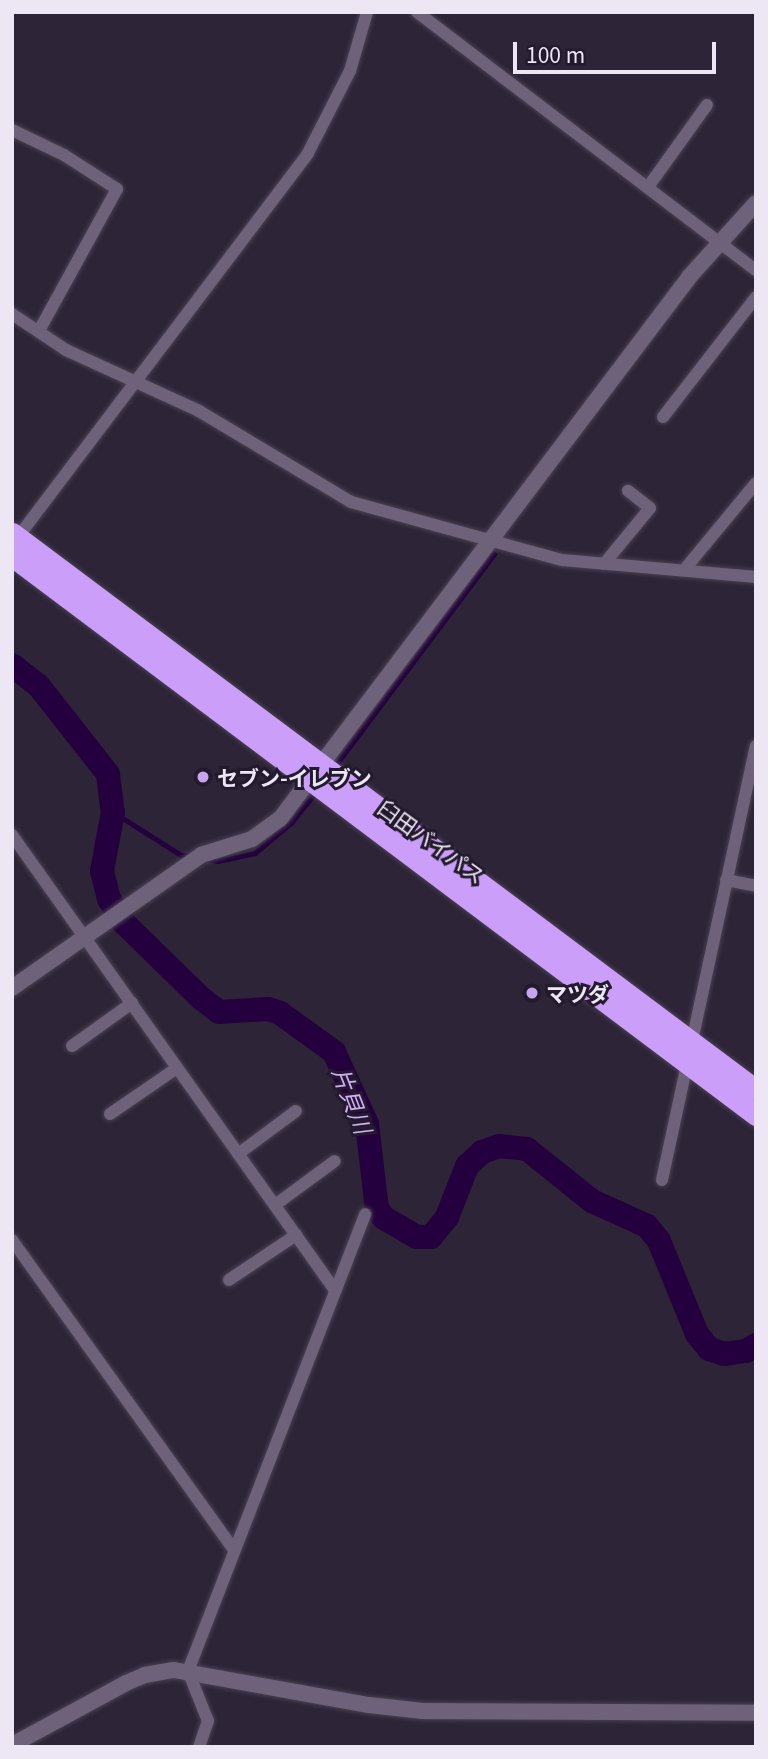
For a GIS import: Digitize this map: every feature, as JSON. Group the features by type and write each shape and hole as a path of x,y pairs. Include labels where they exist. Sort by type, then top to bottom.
{"highway":[{"name":"臼田バイパス","path":"14,542 756,1115"},
{"name":"臼田バイパス","path":"314,772 756,1090"}],"street":[{"path":"14,542 308,153 350,71 367,12"},
{"path":"417,12 756,270"},
{"path":"648,187 707,106"},
{"path":"12,130 64,155 117,189 39,331"},
{"path":"12,988 201,855 266,832 280,820 719,241 756,203"},
{"path":"663,417 756,297"},
{"path":"12,314 66,350 220,423 351,502 562,560 756,577"},
{"path":"684,570 756,484"},
{"path":"604,564 650,508 628,491"},
{"path":"662,1180 756,746"},
{"path":"12,835 334,1289"},
{"path":"726,880 756,886"},
{"path":"72,1046 132,1003"},
{"path":"110,1114 177,1068"},
{"path":"238,1154 296,1111"},
{"path":"275,1205 335,1161"},
{"path":"199,1747 208,1721 187,1671 365,1214"},
{"path":"229,1280 296,1235"},
{"path":"12,1240 233,1549"},
{"path":"12,1745 136,1679 163,1671 187,1671 323,1697 424,1711 756,1713"}],"waterway":[{"path":"335,766 494,554"},
{"name":"片貝川","path":"12,665 38,685 108,774 113,812 102,871 109,899 124,923 202,999 219,1012 268,1009 280,1013 334,1052 367,1124 377,1209 384,1218 417,1237 431,1237 447,1217 467,1166 482,1152 499,1146 527,1149 592,1201 647,1226 659,1241 697,1334 709,1349 724,1354 746,1351 756,1345"},
{"path":"207,859 218,861 255,853 291,823 315,793"},
{"path":"113,812 181,855 192,856"}],"place":[{"name":"セブン-イレブン","path":"203,777"},
{"name":"マツダ","path":"532,993"}]}
